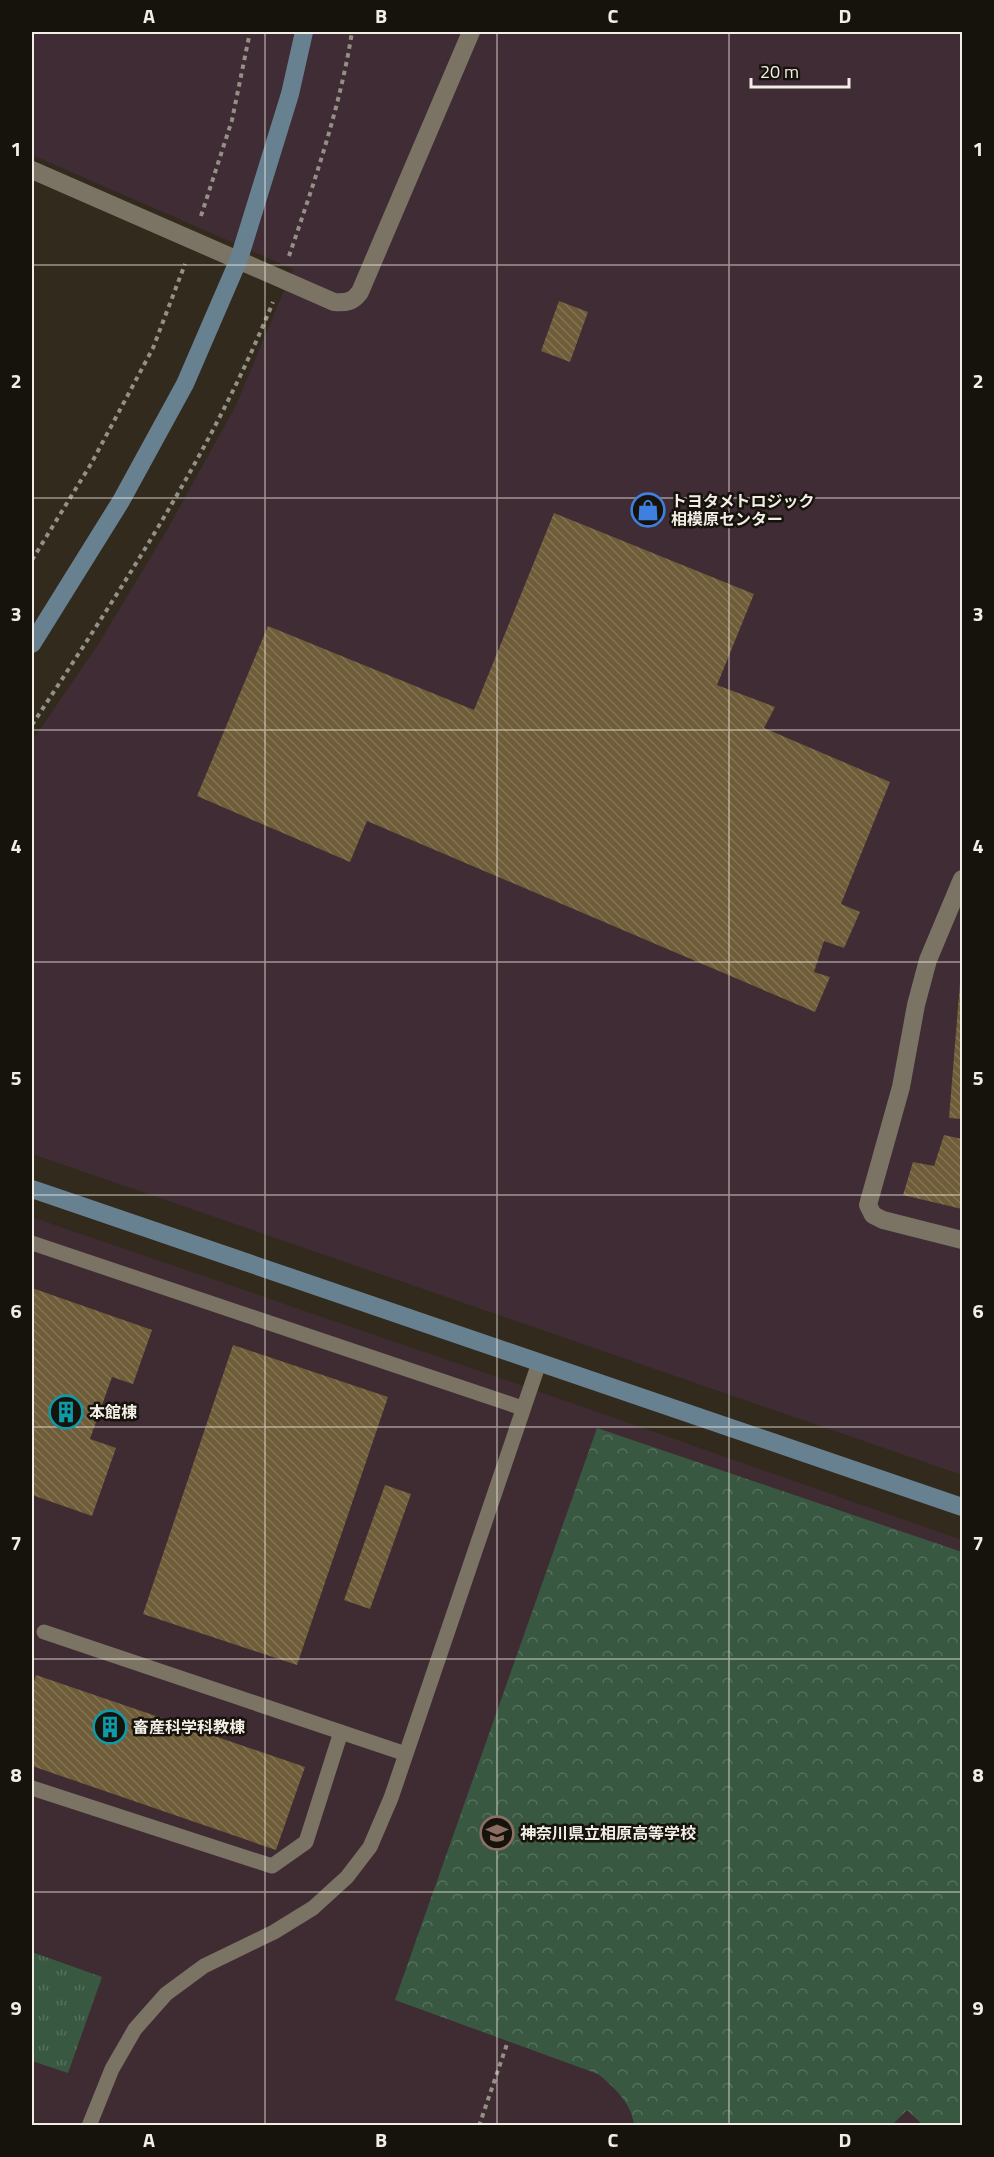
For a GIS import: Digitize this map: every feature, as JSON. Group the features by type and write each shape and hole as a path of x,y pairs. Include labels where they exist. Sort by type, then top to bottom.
{"street":[{"path":"32,644 121,501 186,384 239,259 290,94 304,32"},
{"path":"32,170 334,302 345,303 355,300 471,32"},
{"path":"963,879 928,960 916,1005 902,1087 868,1205 873,1215 884,1220 963,1240"},
{"path":"32,1189 963,1507"}],"lane":[{"path":"32,1243 522,1408"},
{"path":"89,2126 118,2059 135,2029 166,1994 204,1966 274,1932 313,1908 347,1877 370,1847 392,1798 539,1363"},
{"path":"44,1632 406,1754"},
{"path":"32,1788 272,1866 306,1842 341,1732"}],"path":[{"path":"200,218 232,120 250,32"},
{"path":"289,256 312,188 343,78 352,32"},
{"path":"32,560 91,464 153,348 189,255"},
{"path":"32,725 169,511 227,404 273,300"},
{"path":"479,2126 508,2041"}],"shaded area":[{"path":"32,32 962,32 962,1475 32,1154 32,741 99,643 167,530 236,405 293,269 32,155"},
{"name":"神奈川県立相原高等学校","path":"32,1217 962,1540 962,2125 32,2126"}],"green space":[{"path":"597,1428 962,1552 962,2125 923,2125 907,2110 892,2125 634,2125 626,2103 616,2090 598,2074 395,2000"},
{"path":"32,1952 102,1977 68,2073 32,2061"}],"building":[{"path":"559,301 588,312 570,362 541,351"},
{"path":"554,513 754,594 717,685 775,707 764,728 890,782 841,904 860,912 844,948 824,941 814,972 830,977 815,1012 367,821 350,862 197,796 268,626 474,710"},
{"path":"960,983 962,983 962,1119 949,1118"},
{"path":"944,1135 962,1139 962,1209 903,1195 913,1162 934,1166"},
{"name":"本館棟","path":"32,1288 152,1330 133,1384 112,1377 90,1439 116,1448 92,1516 32,1495"},
{"path":"233,1345 388,1397 297,1665 143,1614"},
{"path":"385,1485 411,1494 370,1609 344,1600"},
{"name":"畜産科学科教棟","path":"36,1675 305,1767 276,1850 32,1766 32,1688"}],"place":[{"name":"トヨタメトロジック 相模原センター","path":"648,510"},
{"name":"本館棟","path":"66,1412"},
{"name":"畜産科学科教棟","path":"110,1727"},
{"name":"神奈川県立相原高等学校","path":"497,1833"}]}
